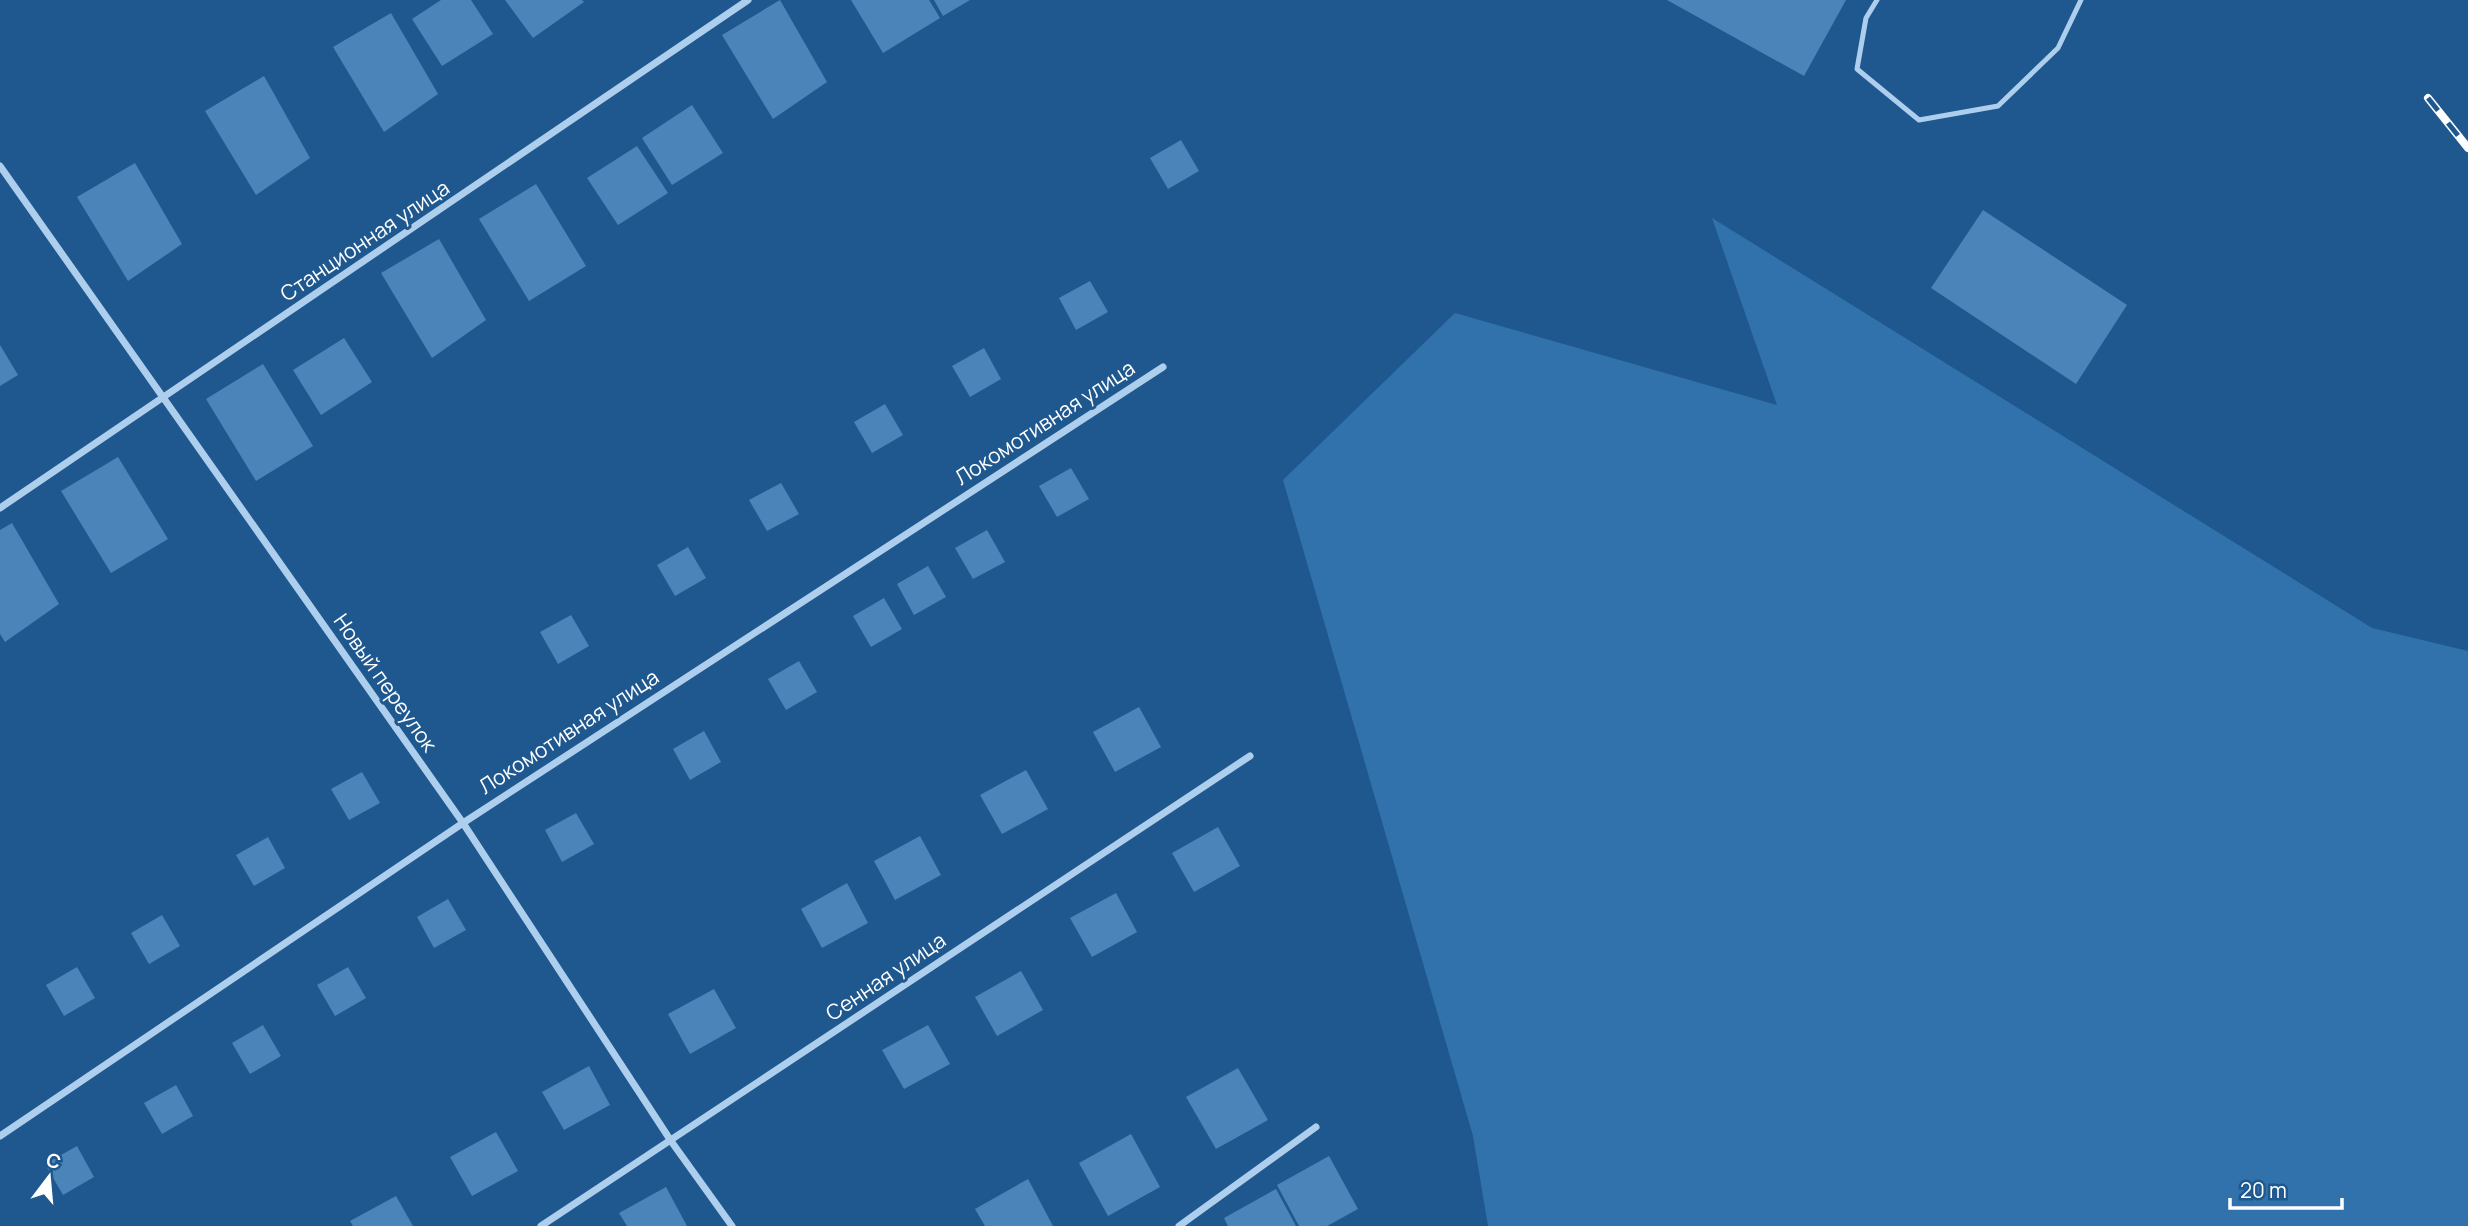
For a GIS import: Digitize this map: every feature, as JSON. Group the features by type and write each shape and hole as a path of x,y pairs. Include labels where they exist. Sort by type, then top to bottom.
{"street":[{"name":"Станционная улица","path":"0,508 748,0"},
{"name":"Новый переулок","path":"0,166 463,822 671,1141 732,1226"},
{"name":"Локомотивная улица","path":"0,1136 463,822 1163,367"},
{"name":"Сенная улица","path":"541,1226 1250,756"},
{"path":"1179,1226 1316,1127"}],"lane":[{"path":"1877,0 1866,18 1857,69 1919,120 1998,106 2058,48 2081,0"}],"shaded area":[{"path":"1712,218 2372,628 2468,651 2468,1226 1488,1226 1473,1136 1283,480 1455,313 1777,405"}],"building":[{"path":"441,0 471,0 493,34 442,66 412,19"},
{"path":"505,0 582,0 584,2 533,38"},
{"path":"780,0 827,82 773,119 722,35"},
{"path":"851,0 929,0 940,18 883,53"},
{"path":"934,0 970,0 943,16"},
{"path":"1667,0 1846,0 1804,76"},
{"path":"391,13 438,94 384,132 333,47"},
{"path":"264,76 310,158 256,195 205,111"},
{"path":"692,105 723,153 672,185 642,138"},
{"path":"1181,140 1199,171 1168,189 1150,158"},
{"path":"637,146 668,193 618,225 587,178"},
{"path":"135,163 182,244 128,281 77,197"},
{"path":"536,184 586,266 529,301 479,219"},
{"path":"1983,210 2127,305 2076,384 1931,288"},
{"path":"439,239 486,320 432,358 381,273"},
{"path":"1090,281 1108,312 1076,330 1059,298"},
{"path":"344,338 372,382 321,415 293,370"},
{"path":"0,345 18,375 0,386"},
{"path":"984,348 1001,379 970,397 952,366"},
{"path":"263,364 313,446 256,481 206,399"},
{"path":"885,404 903,435 872,453 854,422"},
{"path":"118,457 168,539 111,573 61,491"},
{"path":"1071,468 1089,499 1057,517 1039,486"},
{"path":"781,483 799,514 767,531 749,500"},
{"path":"12,523 59,604 5,642 0,634 0,530"},
{"path":"987,530 1005,562 973,579 955,548"},
{"path":"688,547 706,578 675,596 657,565"},
{"path":"928,566 946,597 914,615 897,584"},
{"path":"884,598 902,629 871,647 853,616"},
{"path":"571,615 589,646 558,664 540,632"},
{"path":"799,661 817,692 786,710 768,679"},
{"path":"1139,707 1161,747 1115,772 1093,732"},
{"path":"704,731 721,762 690,780 673,749"},
{"path":"1026,770 1048,809 1002,834 980,795"},
{"path":"362,772 380,803 349,820 331,789"},
{"path":"576,813 594,844 562,862 545,830"},
{"path":"1218,827 1240,866 1194,892 1172,853"},
{"path":"920,836 941,875 895,900 874,861"},
{"path":"268,837 285,868 254,886 236,855"},
{"path":"847,883 868,923 822,948 801,909"},
{"path":"1116,893 1137,932 1092,957 1070,918"},
{"path":"448,899 466,930 434,948 417,917"},
{"path":"162,915 180,946 149,964 131,933"},
{"path":"77,967 95,998 64,1016 46,985"},
{"path":"348,967 366,998 335,1016 317,985"},
{"path":"1021,971 1043,1010 997,1036 975,997"},
{"path":"714,989 736,1028 690,1054 668,1014"},
{"path":"263,1025 281,1056 250,1074 232,1043"},
{"path":"928,1025 950,1064 904,1089 882,1050"},
{"path":"589,1066 610,1105 564,1130 542,1092"},
{"path":"1238,1068 1268,1120 1216,1149 1186,1097"},
{"path":"176,1085 193,1116 162,1134 144,1103"},
{"path":"496,1132 518,1171 472,1196 450,1157"},
{"path":"1131,1134 1160,1187 1108,1216 1079,1163"},
{"path":"77,1146 94,1177 63,1195 45,1164"},
{"path":"1329,1156 1358,1209 1327,1226 1299,1226 1277,1185"},
{"path":"1028,1179 1053,1226 985,1226 975,1209"},
{"path":"666,1187 687,1226 627,1226 619,1213"},
{"path":"1276,1189 1296,1226 1228,1226 1224,1218"},
{"path":"396,1196 413,1226 353,1226 350,1221"}],"railway":[{"path":"2428,98 2468,148"}]}
